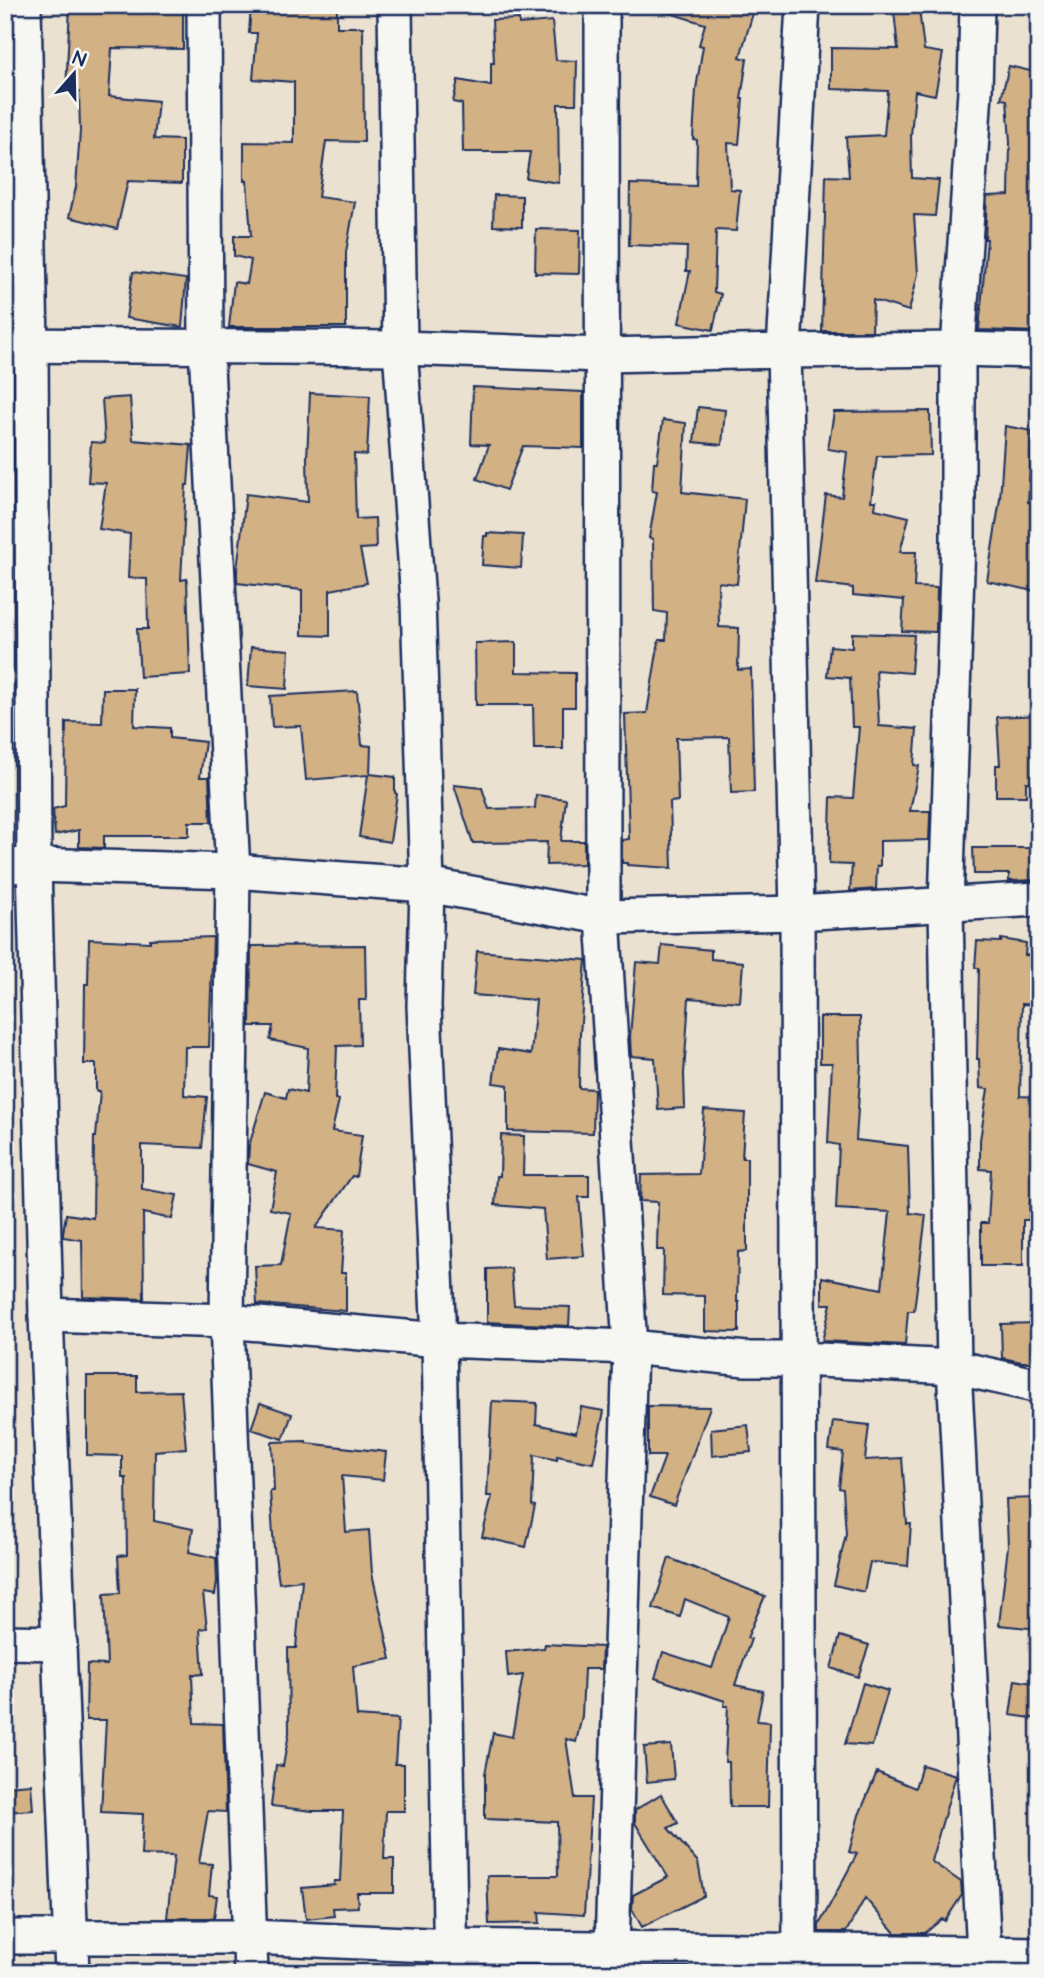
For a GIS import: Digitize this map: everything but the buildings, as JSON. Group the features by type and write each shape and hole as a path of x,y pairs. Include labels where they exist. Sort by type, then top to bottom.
{"street":[{"path":"24,5 18,345 20,866 46,1315 72,1973"},
{"path":"204,5 206,346 233,871 227,1321 251,1973"},
{"path":"395,5 400,348 418,601 427,885 424,1006 439,1340 451,1959"},
{"path":"602,5 603,916 630,1347 612,1961"},
{"path":"800,1962 797,913 784,351 803,5"},
{"path":"977,5 975,91 958,349 958,541 946,905 954,1367 985,1963"},
{"path":"18,345 400,348 603,355 958,349 1039,351"},
{"path":"20,866 233,871 427,885 603,916 797,913 1039,899"},
{"path":"46,1315 227,1321 439,1340 630,1347 746,1359 954,1367 1039,1385"},
{"path":"5,1642 60,1643"},
{"path":"5,1937 250,1937 451,1959 985,1963 1039,1954"}]}
